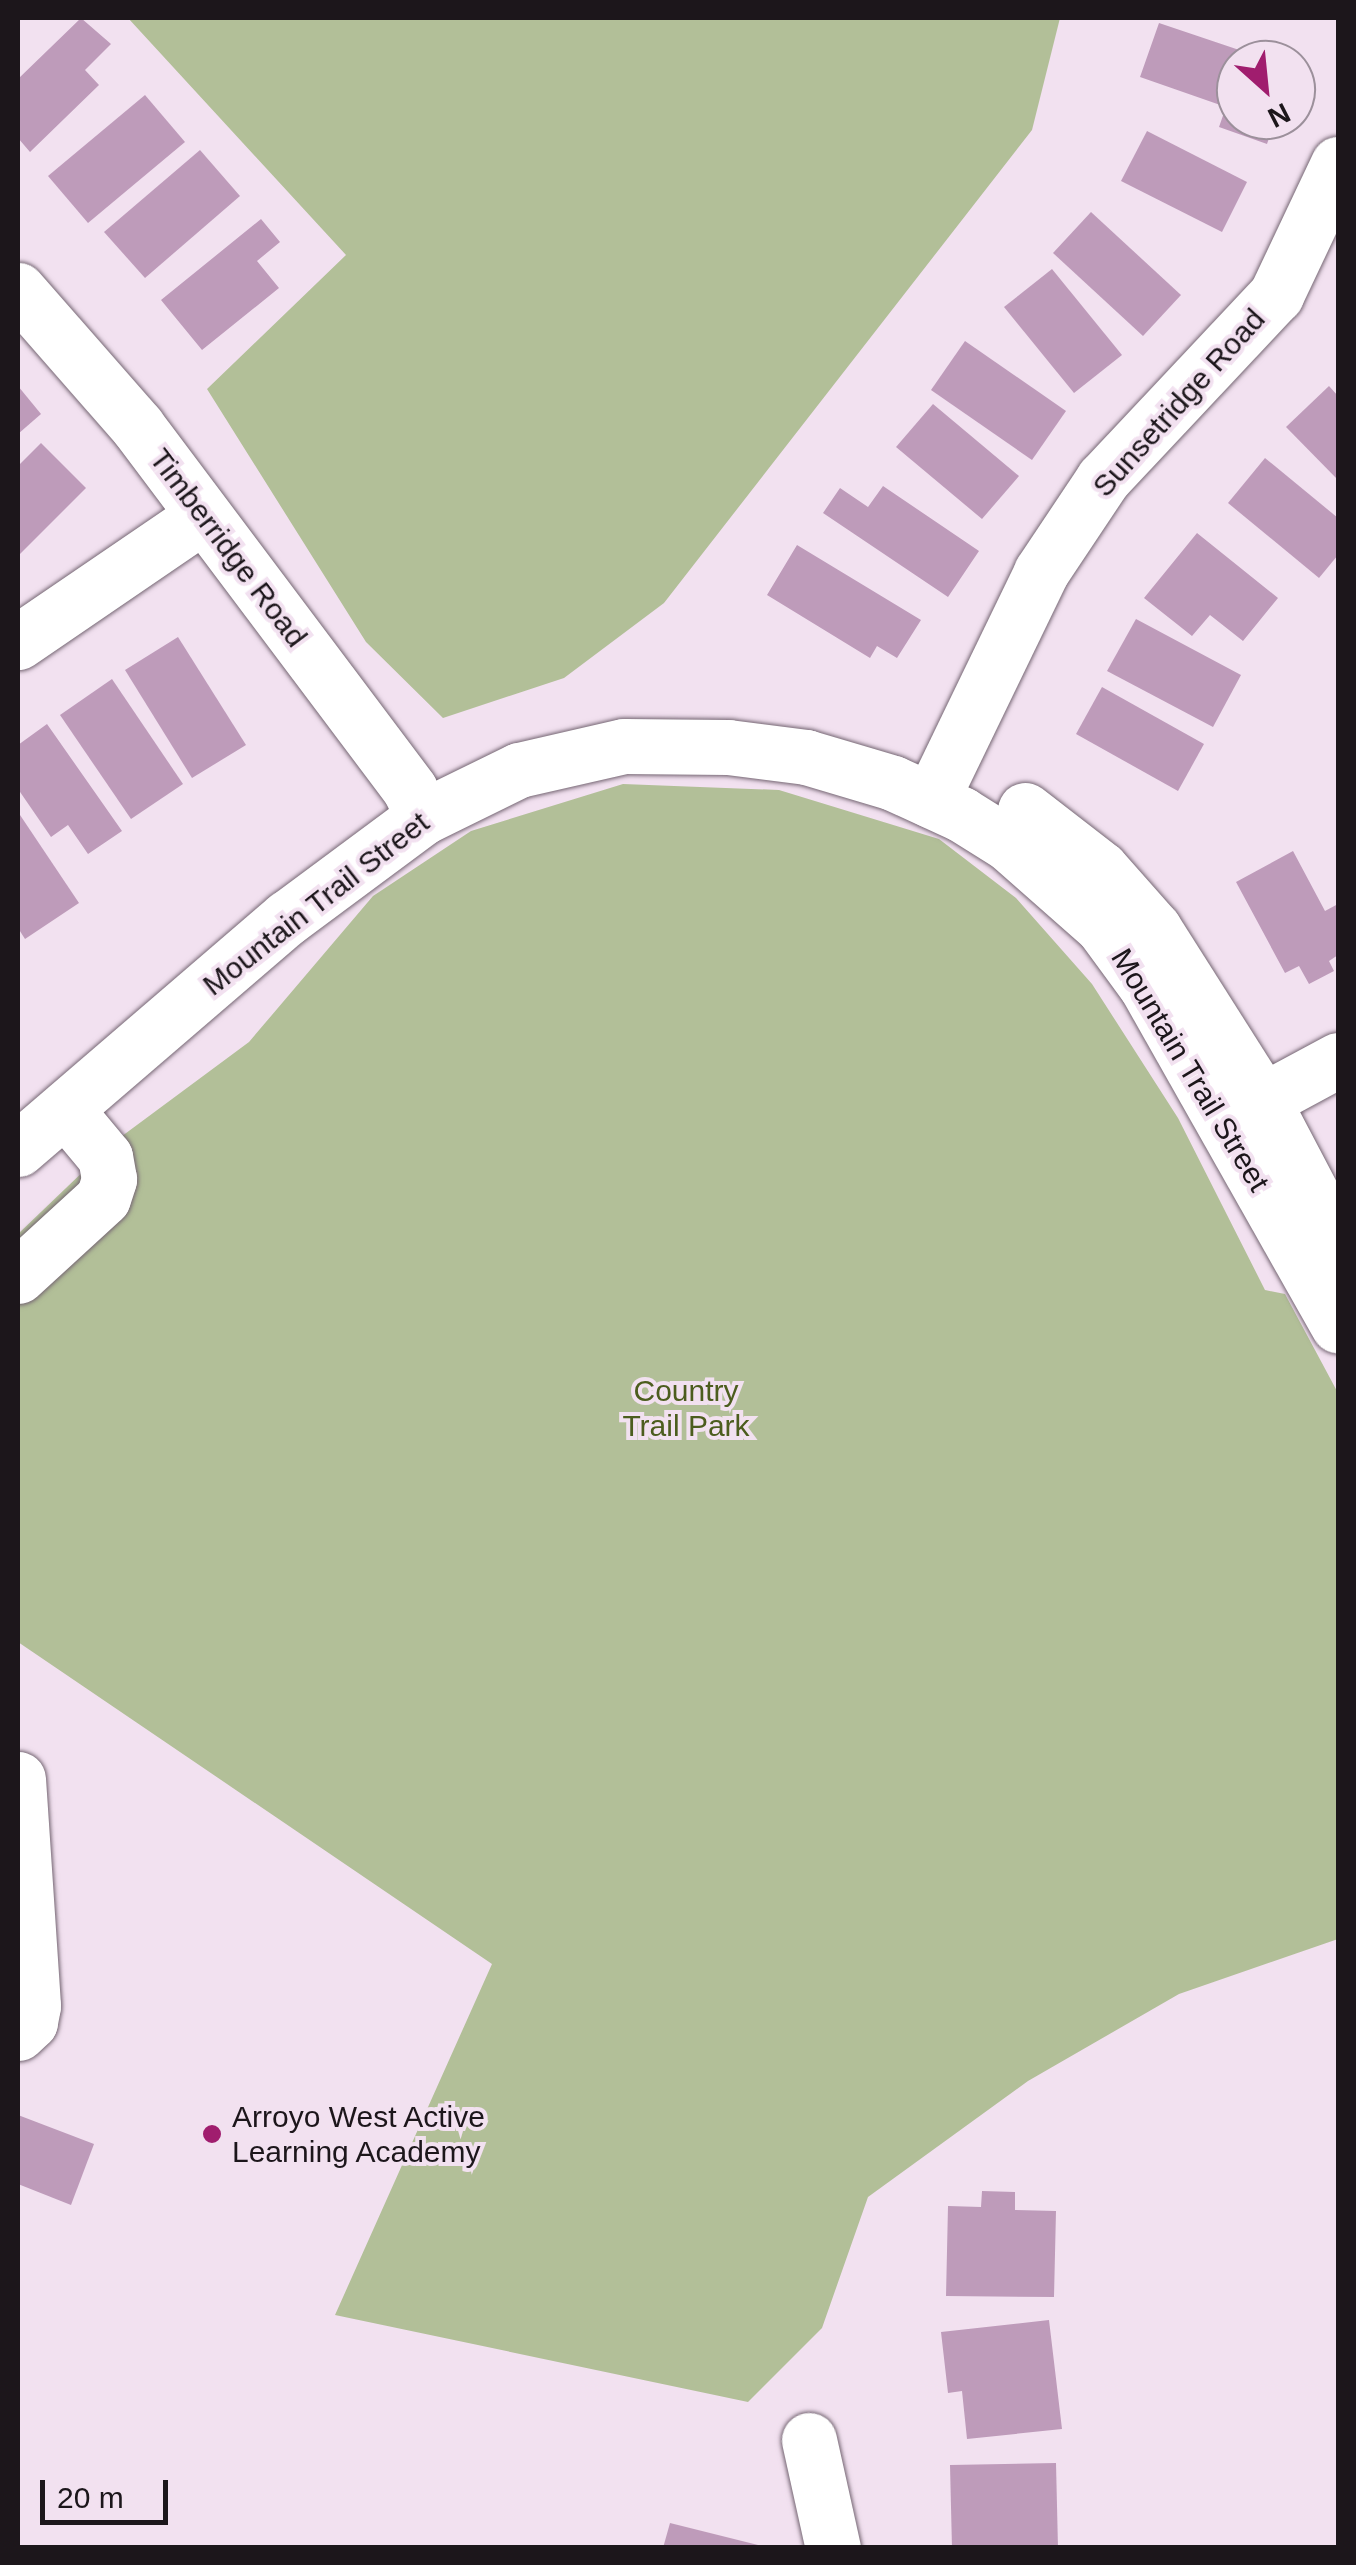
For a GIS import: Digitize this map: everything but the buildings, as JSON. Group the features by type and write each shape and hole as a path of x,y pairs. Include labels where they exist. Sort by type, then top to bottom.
{"street":[{"name":"Sunsetridge Road","path":"938,784 1052,557 1104,479 1276,296 1338,164"},
{"name":"Timberridge Road","path":"18,290 138,426 417,804"},
{"path":"18,642 202,517"},
{"name":"Mountain Trail Street","path":"18,1149 41,1117 288,918 417,804 519,770 624,746 728,747 806,757 938,784 1102,926 1244,1111 1338,1244"},
{"path":"1244,1111 1338,1060"},
{"name":"Mountain Trail Street","path":"1244,1111 1338,1326"},
{"path":"18,1276 103,1198 109,1179 105,1158 41,1117"},
{"path":"18,1778 33,2006 30,2022 18,2033"},
{"path":"809,2440 833,2548"}],"green space":[{"path":"128,18 1060,18 1032,130 664,603 564,678 443,718 366,642 207,389 346,255"},
{"name":"Country Trail Park","path":"623,784 779,790 939,839 1016,898 1092,984 1178,1118 1265,1290 1285,1294 1338,1393 1338,1939 1179,1994 1028,2081 868,2197 822,2328 748,2402 335,2315 492,1964 18,1642 18,1234 114,1142 249,1042 373,896 471,831"}],"place":[{"name":"Arroyo West Active Learning Academy","path":"212,2134"}]}
